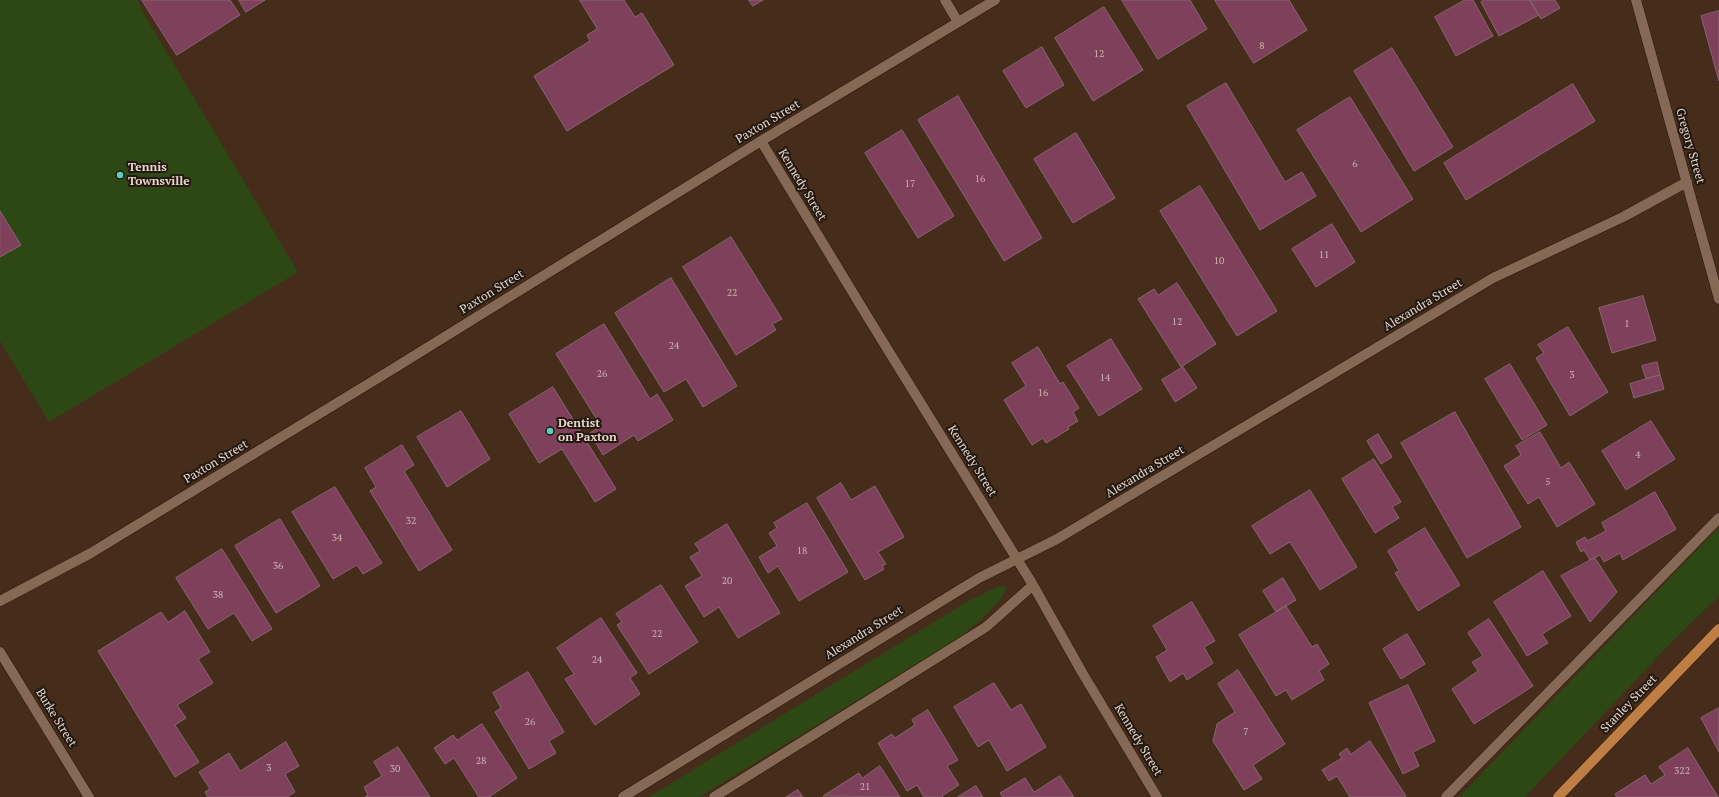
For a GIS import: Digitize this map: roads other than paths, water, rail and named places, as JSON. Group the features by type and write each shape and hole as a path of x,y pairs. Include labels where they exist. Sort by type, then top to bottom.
{"main road":[{"name":"Stanley Street","path":"1558,797 1719,629"}],"street":[{"path":"945,0 958,22"},
{"name":"Paxton Street","path":"0,601 92,553 396,367 760,141 995,0"},
{"name":"Gregory Street","path":"1636,0 1719,299"},
{"name":"Kennedy Street","path":"760,141 866,316 1018,560 1083,674 1157,797"},
{"name":"Alexandra Street","path":"623,797 979,578 1018,560 1057,539 1493,278 1623,217 1687,182"},
{"path":"1446,797 1719,518"},
{"path":"714,797 986,627 1033,585"},
{"name":"Burke Street","path":"0,652 89,797"}],"place":[{"name":"Tennis Townsville","path":"120,175"},
{"name":"Dentist on Paxton","path":"550,431"}]}
